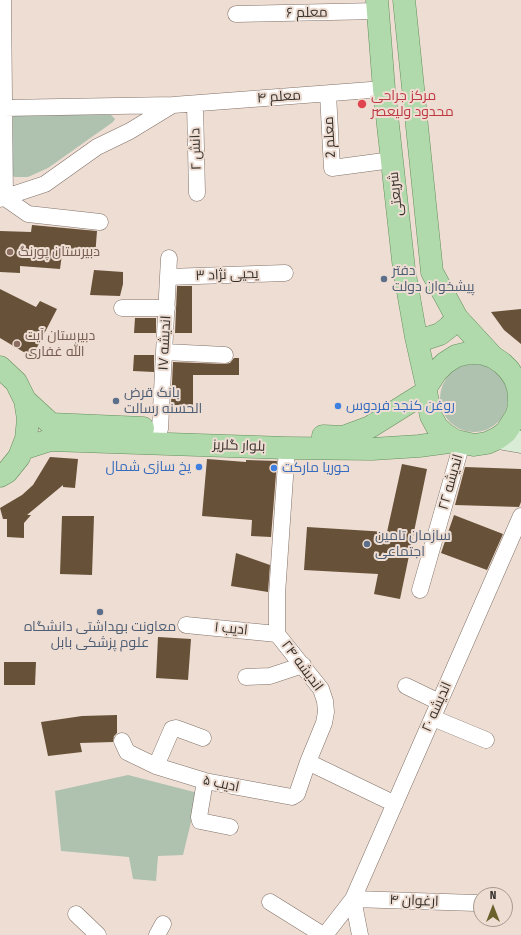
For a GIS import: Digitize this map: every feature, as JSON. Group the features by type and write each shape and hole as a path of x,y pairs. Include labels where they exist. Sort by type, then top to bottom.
{"main road":[{"name":"شریعتی","path":"404,0 432,272 457,318 493,357"},
{"name":"شریعتی","path":"378,6 384,90 404,269 426,389"},
{"path":"416,337 428,338 440,334 449,328 457,318"},
{"path":"468,353 481,353 493,357 502,362 518,380 520,397 516,416 506,432 487,443 474,445 459,442 446,435 437,427 431,416 426,389 436,372 445,363 456,356 468,353"},
{"path":"0,367 16,382 25,400 28,419 26,439 19,456 7,472 0,476"},
{"name":"بلوار گلریز","path":"25,400 51,424 343,437 370,427 426,389"},
{"path":"498,438 521,442"},
{"name":"بلوار گلریز","path":"22,449 50,440 286,448 372,449 459,442"}],"street":[{"path":"2,198 4,108 2,79 3,0"},
{"name":"معلم ۶","path":"236,14 378,6"},
{"name":"معلم ۴","path":"4,108 195,104 384,90"},
{"name":"معلم 2","path":"328,94 332,168 392,160"},
{"name":"دانش ۲","path":"195,104 197,193"},
{"path":"2,198 45,184 97,147 130,131 173,105"},
{"path":"2,198 28,214 100,222"},
{"name":"اندیشه ۱۷","path":"160,429 169,258"},
{"name":"یحیی نژاد ۳","path":"168,277 285,273"},
{"path":"122,308 166,308"},
{"path":"165,352 224,355"},
{"name":"اندیشه ۲۲","path":"420,590 459,442"},
{"name":"اندیشه ۲۴","path":"286,448 277,594 277,634 321,689 325,701 326,712 324,723 308,762"},
{"name":"اندیشه ۲۰","path":"324,935 353,899 521,516"},
{"name":"ادیب ۱","path":"186,625 277,634"},
{"path":"246,677 270,676 303,666"},
{"path":"406,686 439,702"},
{"path":"433,718 486,740"},
{"path":"156,766 172,729 176,728 203,738"},
{"name":"ادیب ۵","path":"122,741 127,752 156,766 205,781 292,797 297,794 308,762"},
{"path":"308,762 395,804"},
{"path":"205,781 199,817 200,821 230,827"},
{"path":"353,899 360,935"},
{"name":"ارغوان ۴","path":"353,899 473,903"},
{"path":"270,902 324,935"},
{"path":"76,914 98,935"}],"green space":[{"path":"111,115 115,119 113,122 48,168 28,177 14,177 10,170 13,116"},
{"path":"474,364 487,367 498,374 505,385 508,398 505,411 498,422 487,429 474,432 461,429 450,422 443,411 440,398 443,385 450,374 461,367"},
{"path":"128,775 198,793 183,855 158,856 156,881 133,879 129,857 61,851 55,791"}],"building":[{"path":"32,225 97,231 95,257 62,254 60,269 20,266 20,273 0,272 0,231 31,232"},
{"path":"94,270 123,272 123,284 120,296 90,295"},
{"path":"177,286 192,286 192,333 175,333"},
{"path":"0,289 36,307 40,301 57,309 32,357 0,338"},
{"path":"521,309 521,344 504,330 491,312"},
{"path":"135,318 156,318 156,333 134,333"},
{"path":"134,355 154,355 154,372 133,371"},
{"path":"234,358 239,358 239,375 193,375 193,405 171,405 173,362 225,364 230,363"},
{"path":"50,457 78,459 75,488 63,487 63,485 27,515 31,515 24,523 24,538 7,537 7,519 3,519 0,508 22,495 33,485"},
{"path":"207,459 246,462 246,460 277,461 271,537 251,536 252,520 202,516"},
{"path":"402,464 427,469 400,599 374,594 378,574 304,570 307,527 387,532"},
{"path":"465,467 521,469 521,502 519,507 455,505"},
{"path":"454,515 503,534 487,570 441,553"},
{"path":"62,516 94,516 92,575 60,574"},
{"path":"236,553 270,565 268,592 231,586"},
{"path":"158,637 191,639 188,680 156,678"},
{"path":"4,662 36,662 35,685 4,685"},
{"path":"117,715 117,733 114,736 113,742 80,743 82,752 48,756 41,722 82,716"}],"place":[{"name":"مرکز جراحی محدود ولیعصر","path":"362,104"},
{"name":"دبیرستان پورنگ","path":"10,252"},
{"name":"دفتر پیشخوان دولت","path":"384,279"},
{"name":"دبیرستان آیت الله غفاری","path":"17,344"},
{"name":"بانک قرض الحسنه رسالت","path":"116,401"},
{"name":"روغن کنجد فردوس","path":"338,406"},
{"name":"یخ سازی شمال","path":"199,467"},
{"name":"حوریا مارکت","path":"274,468"},
{"name":"سازمان تامین اجتماعی","path":"367,544"},
{"name":"معاونت بهداشتی دانشگاه علوم پزشکی بابل","path":"100,612"}]}
